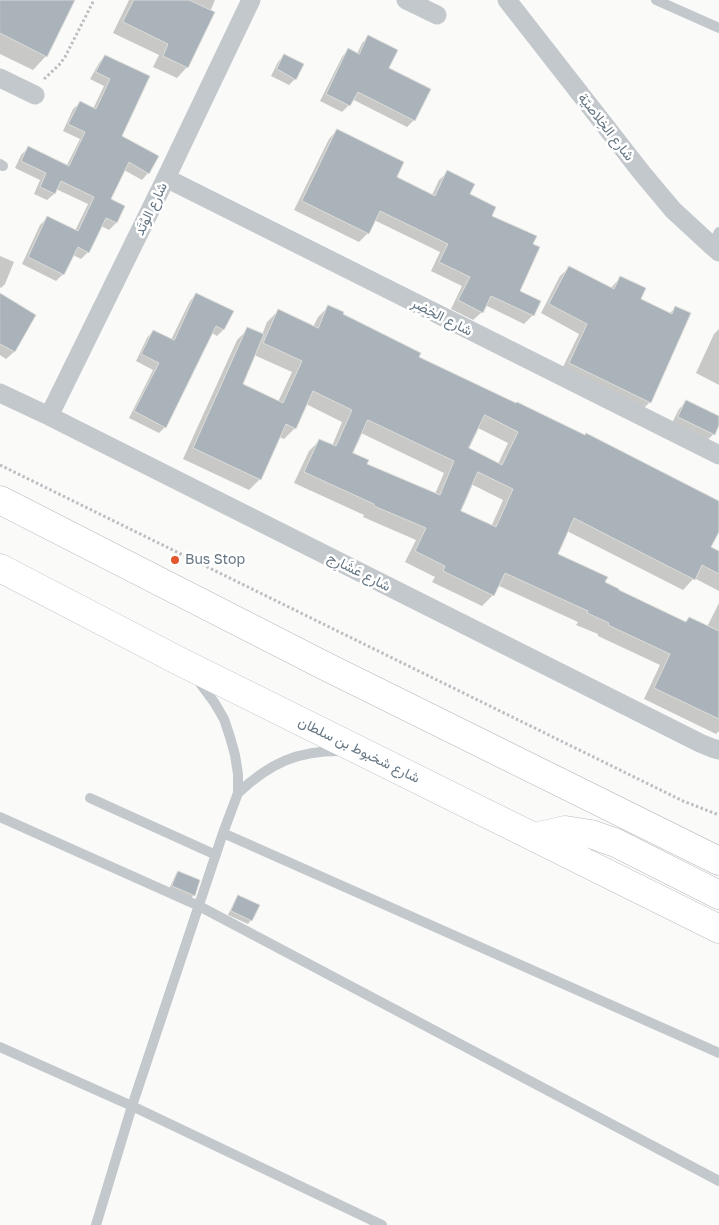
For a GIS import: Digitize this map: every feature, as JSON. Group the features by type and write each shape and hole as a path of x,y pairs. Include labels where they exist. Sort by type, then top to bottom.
{"main road":[{"path":"0,500 315,661 719,861"},
{"name":"شارع شخبوط بن سلطان","path":"0,568 177,660 719,929"},
{"path":"535,837 565,830 591,834 616,843 719,895"}],"street":[{"name":"شارع الوُتَد","path":"49,416 251,0"},
{"path":"406,0 437,15"},
{"name":"شارع الخِلاصيّة","path":"507,0 642,174 674,210 717,243"},
{"path":"0,78 30,93"},
{"name":"شارع الخِضِر","path":"166,178 719,455"},
{"name":"شارع عَشَارِج","path":"0,393 700,743 719,750"}],"lane":[{"path":"656,0 719,28"},
{"path":"96,1225 132,1106 223,832 238,793 235,755 224,719 204,687 177,660"},
{"path":"238,793 268,769 285,760 303,754 322,751 363,752"},
{"path":"90,798 216,855"},
{"path":"0,817 199,906 719,1181"},
{"path":"223,832 719,1053"},
{"path":"0,1047 132,1106 382,1225"}],"path":[{"path":"30,93 65,57 94,0"},
{"path":"0,465 656,788 719,815"}],"building":[{"path":"0,0 75,0 47,57 0,33"},
{"path":"134,0 189,0 215,12 188,68 163,56 168,44 123,22"},
{"path":"368,35 398,50 389,68 431,89 415,121 358,92 350,106 326,94 348,48 359,54"},
{"path":"284,54 304,64 296,80 277,69"},
{"path":"105,55 150,76 122,136 159,156 149,174 129,162 111,199 125,206 117,223 106,218 89,253 78,247 64,275 28,257 47,216 78,231 94,197 61,181 55,194 40,187 46,173 21,161 28,146 69,166 85,132 68,124 80,101 96,109 110,79 96,72"},
{"path":"337,129 404,162 397,177 435,196 447,170 475,184 470,194 496,207 492,216 537,236 533,244 540,247 520,291 541,301 534,316 491,296 483,313 458,300 470,277 439,262 448,244 380,211 369,234 302,201"},
{"path":"569,266 614,289 620,276 646,288 641,299 672,314 675,306 691,313 651,403 569,363 587,324 549,304"},
{"path":"0,293 36,315 15,352 0,344"},
{"path":"196,293 234,311 224,330 216,326 166,428 134,411 159,363 141,354 153,330 174,340"},
{"path":"328,305 421,353 419,357 585,435 586,433 719,501 719,532 711,547 719,551 719,574 702,565 695,580 574,518 558,554 608,577 605,582 619,590 686,622 689,617 719,631 719,719 654,688 670,654 608,625 609,623 587,613 588,611 505,573 494,596 443,571 445,566 415,551 426,528 374,506 374,504 304,472 319,439 336,446 352,410 313,391 296,429 286,424 261,480 193,448 247,327 264,334 243,384 283,403 302,361 263,343 278,309 318,328","holes":["485,415 518,432 502,465 469,448","368,420 454,461 440,495 367,464 369,460 353,453","478,472 513,489 496,527 461,511"]},
{"path":"686,400 719,416 719,425 715,435 678,417"},
{"path":"178,871 200,880 195,896 172,886"},
{"path":"238,895 260,905 252,921 231,911"}],"place":[{"name":"Bus Stop","path":"175,560"}]}
